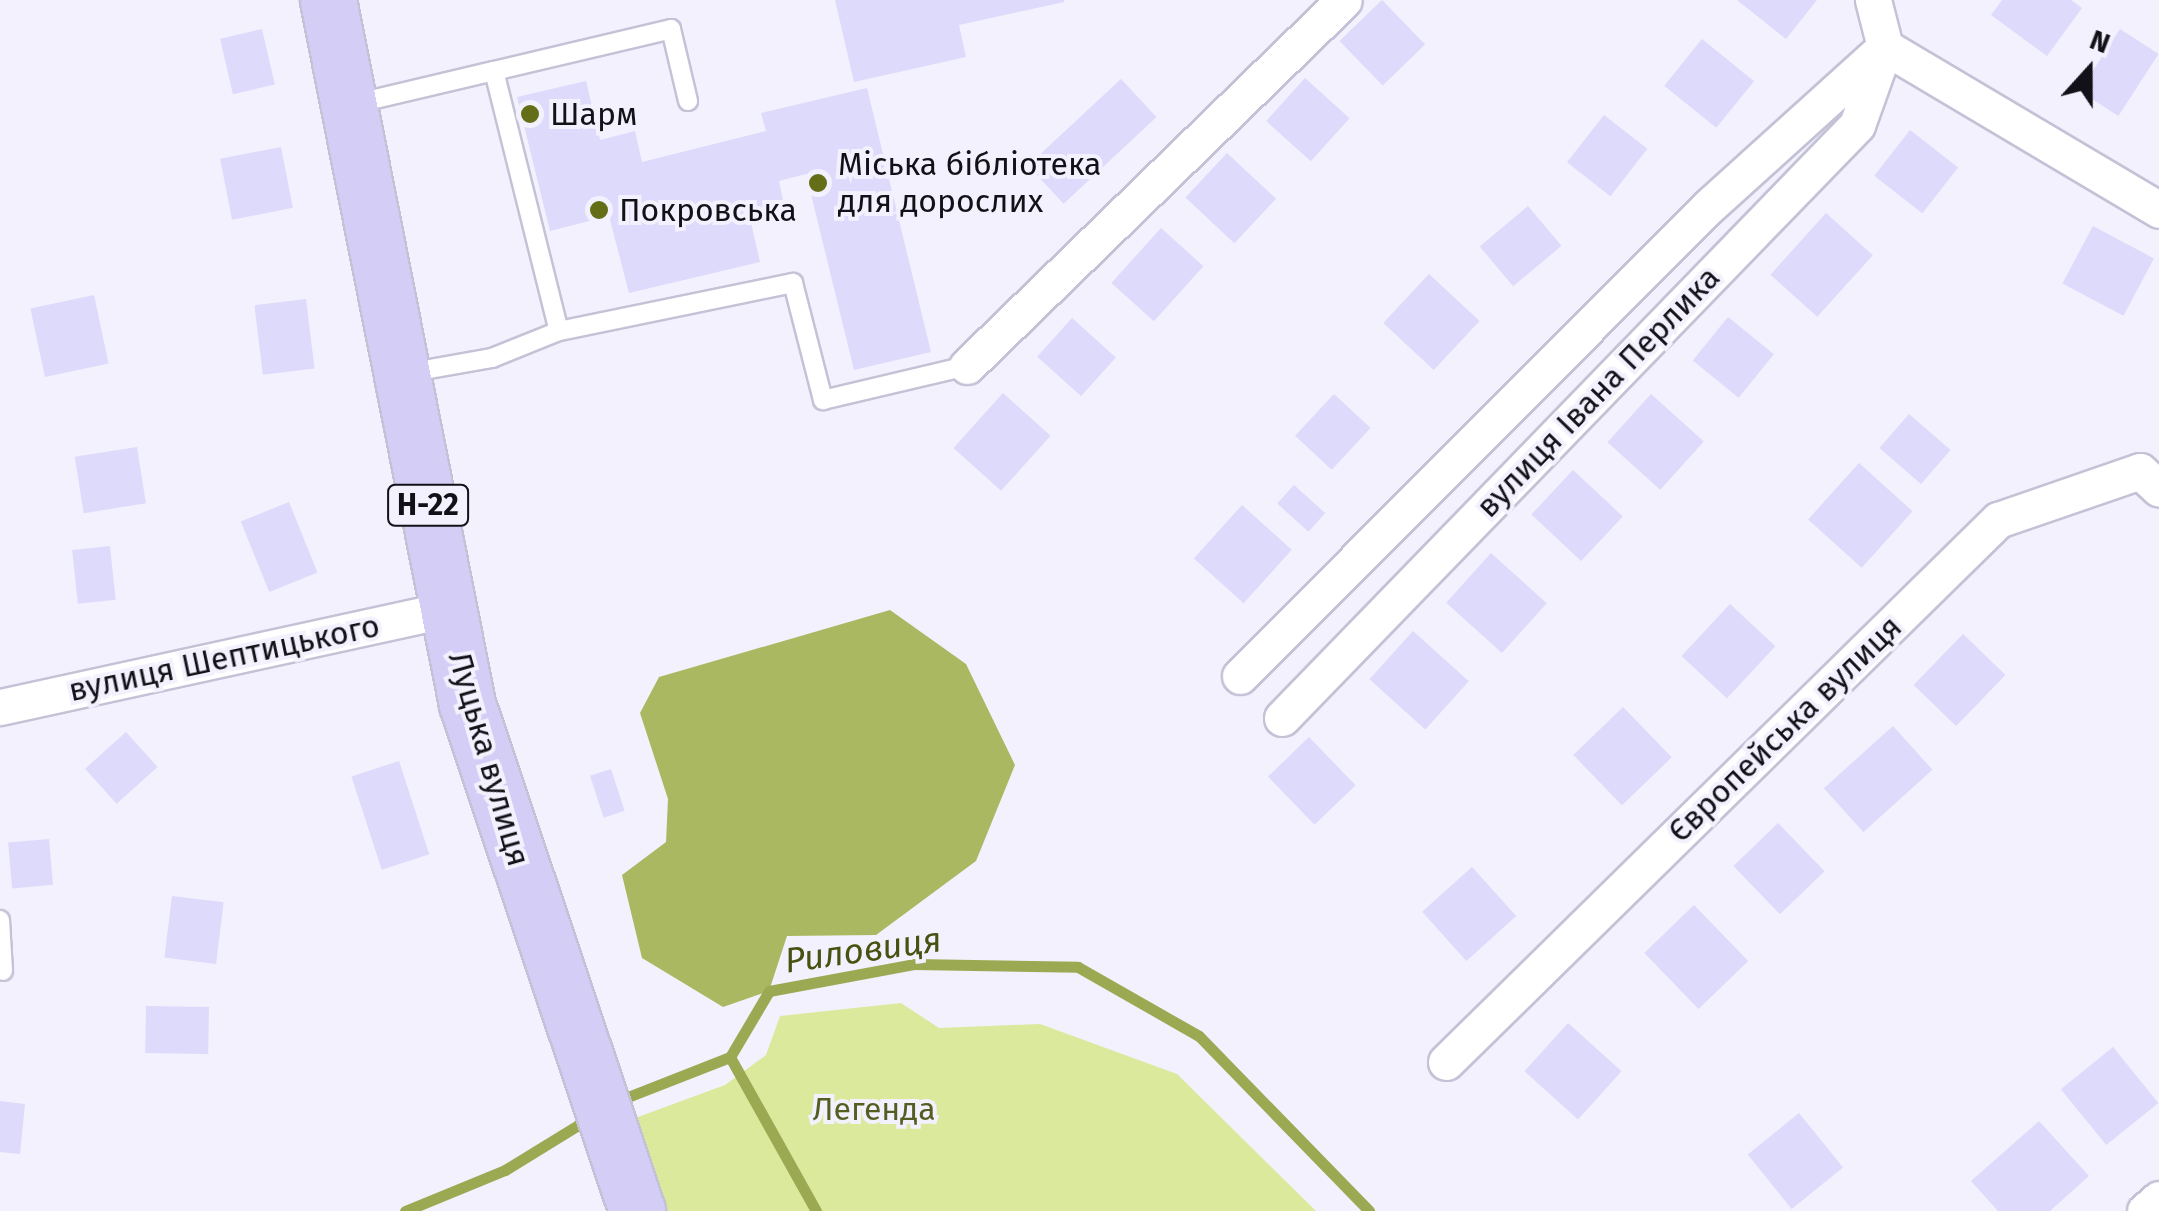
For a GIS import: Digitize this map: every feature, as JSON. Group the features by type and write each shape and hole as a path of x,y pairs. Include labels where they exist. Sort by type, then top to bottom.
{"main road":[{"name":"Луцька вулиця","path":"328,0 353,104 467,704 628,1188"}],"street":[{"path":"968,366 1344,0"},
{"path":"1873,0 1885,46 2159,210"},
{"name":"вулиця Івана Перлика","path":"1240,676 1708,207 1885,46"},
{"name":"вулиця Івана Перлика","path":"1282,718 1856,125 1885,46"},
{"name":"Європейська вулиця","path":"1446,1062 1998,520 2140,471 2159,489"},
{"name":"вулиця Шептицького","path":"1,702 448,609"},
{"path":"2145,1211 2159,1199"}],"lane":[{"path":"353,104 671,29 688,102"},
{"path":"494,72 559,330"},
{"path":"402,374 492,358 559,330 793,283 823,400 968,366"},
{"path":"0,920 3,971"}],"green space":[{"path":"890,610 966,664 1015,765 976,861 876,935 787,936 769,991 723,1007 642,958 622,875 666,842 668,799 640,713 659,677"},
{"name":"Легенда","path":"901,1003 939,1028 1040,1024 1177,1074 1316,1211 656,1211 619,1124 725,1085 766,1055 780,1016"}],"building":[{"path":"835,0 1064,2 959,25 966,57 854,82"},
{"path":"1382,0 1425,45 1383,86 1340,41"},
{"path":"1737,0 1817,0 1786,39"},
{"path":"2002,0 2071,0 2082,8 2047,56 1991,15"},
{"path":"262,29 275,85 233,94 220,39"},
{"path":"2120,29 2159,54 2118,116 2080,91"},
{"path":"1702,39 1754,81 1716,128 1664,86"},
{"path":"1305,78 1350,118 1311,161 1266,121"},
{"path":"1121,79 1156,117 1064,204 1028,166"},
{"path":"586,81 600,140 635,131 642,162 766,131 761,113 867,88 931,352 854,370 806,174 779,181 784,205 749,214 760,262 629,293 609,216 550,231 517,97"},
{"path":"1604,115 1647,149 1610,196 1567,162"},
{"path":"1910,130 1958,168 1922,213 1874,176"},
{"path":"281,147 293,208 232,220 220,159"},
{"path":"1227,153 1276,199 1234,243 1185,198"},
{"path":"1528,206 1561,246 1513,286 1480,246"},
{"path":"1826,213 1873,255 1817,317 1770,275"},
{"path":"2093,226 2154,258 2123,316 2062,283"},
{"path":"1161,228 1203,266 1154,321 1111,283"},
{"path":"1429,274 1479,321 1434,370 1383,323"},
{"path":"94,295 109,363 45,377 30,309"},
{"path":"306,299 315,368 263,375 254,305"},
{"path":"1728,317 1774,354 1739,398 1693,361"},
{"path":"1072,318 1116,357 1081,396 1037,357"},
{"path":"1003,393 1051,436 1001,491 953,448"},
{"path":"1334,394 1371,428 1332,470 1295,436"},
{"path":"1651,394 1704,442 1660,490 1608,442"},
{"path":"1909,414 1951,450 1921,484 1879,448"},
{"path":"137,447 146,503 84,513 75,457"},
{"path":"1859,463 1913,511 1862,568 1808,519"},
{"path":"1573,470 1623,516 1581,561 1531,515"},
{"path":"1294,485 1325,513 1308,532 1277,504"},
{"path":"289,502 317,572 269,592 241,521"},
{"path":"1242,505 1292,550 1244,603 1194,559"},
{"path":"110,546 116,600 78,604 72,550"},
{"path":"1491,553 1547,603 1502,653 1446,603"},
{"path":"1730,604 1775,646 1727,698 1682,656"},
{"path":"1413,631 1469,681 1425,729 1370,679"},
{"path":"1963,634 2005,675 1956,726 1914,685"},
{"path":"1623,707 1672,757 1622,805 1573,755"},
{"path":"1893,726 1932,770 1863,832 1824,788"},
{"path":"126,732 157,767 117,804 85,769"},
{"path":"1309,737 1356,785 1315,825 1268,777"},
{"path":"399,761 429,854 382,870 351,776"},
{"path":"611,769 625,811 604,818 590,776"},
{"path":"1778,823 1825,871 1780,914 1733,866"},
{"path":"49,839 53,885 12,888 8,843"},
{"path":"1472,867 1516,916 1466,961 1422,912"},
{"path":"172,896 224,902 216,964 164,958"},
{"path":"1694,905 1748,961 1699,1009 1644,953"},
{"path":"146,1006 209,1007 208,1054 145,1053"},
{"path":"1568,1023 1622,1071 1578,1119 1525,1071"},
{"path":"2113,1047 2158,1103 2106,1145 2061,1089"},
{"path":"0,1101 25,1104 20,1154 0,1152"},
{"path":"1799,1113 1843,1167 1792,1209 1748,1155"},
{"path":"2039,1121 2089,1176 2050,1211 1998,1211 1971,1181"}],"waterway":[{"name":"Риловиця","path":"615,1102 730,1057 769,991 914,964 1078,967 1199,1036 1369,1211"},
{"path":"730,1057 816,1211"},
{"name":"Риловиця","path":"405,1211 505,1170 591,1117"}],"place":[{"name":"Шарм","path":"530,114"},
{"name":"Міська бібліотека для дорослих","path":"818,183"},
{"name":"Покровська","path":"599,210"}]}
